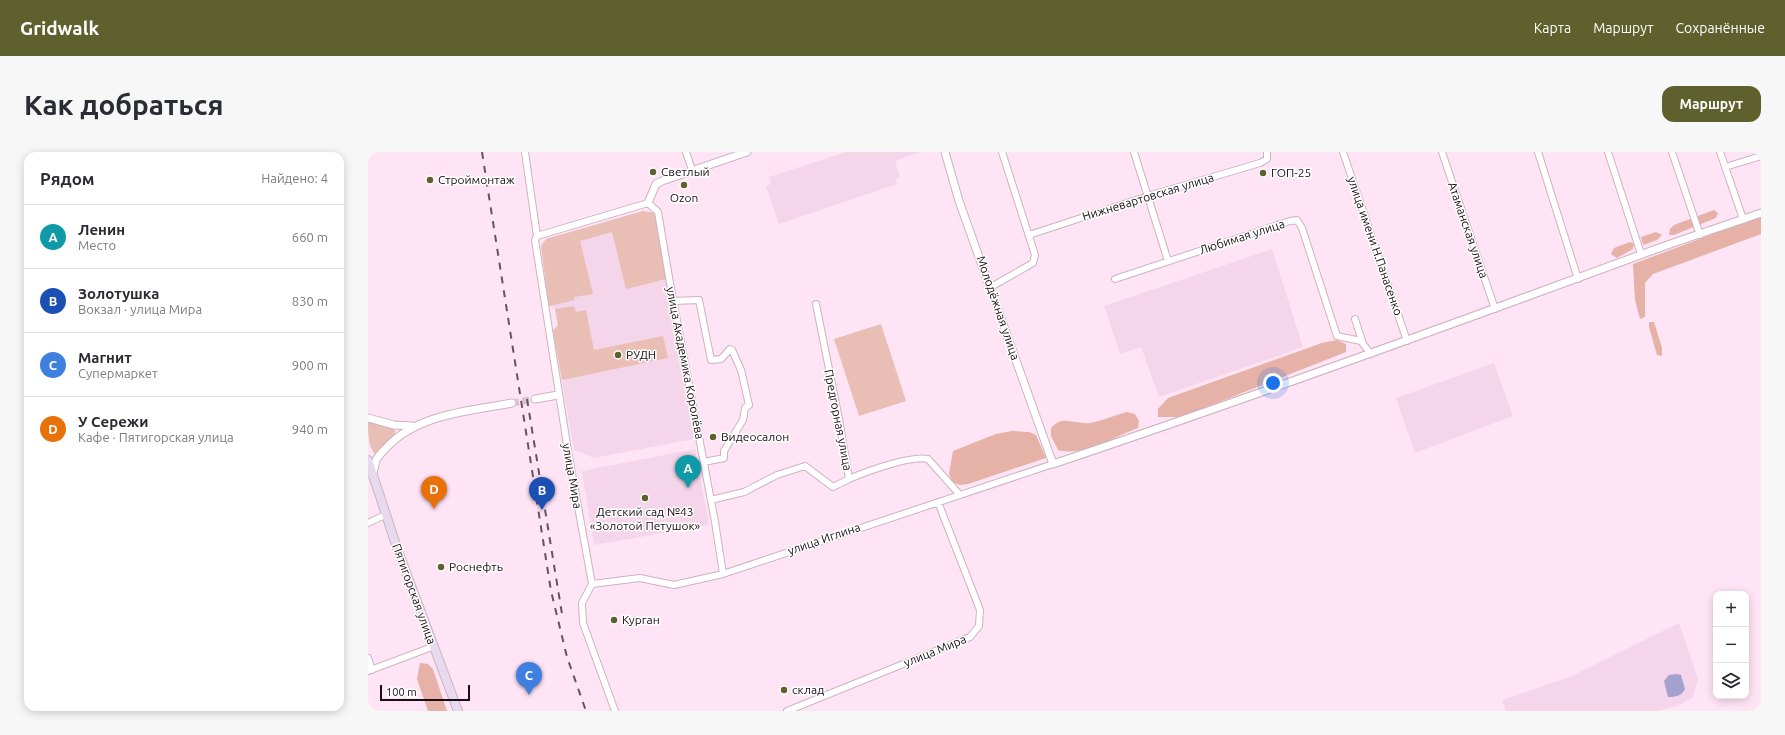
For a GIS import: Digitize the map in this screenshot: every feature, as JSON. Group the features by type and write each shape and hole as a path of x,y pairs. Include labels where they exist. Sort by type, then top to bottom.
{"main road":[{"name":"Пятигорская улица","path":"368,460 370,472 385,515 432,646 458,711"}],"street":[{"name":"улица Мира","path":"525,152 537,236 534,240 558,395 592,584"},
{"path":"686,152 692,170"},
{"path":"537,236 648,203 656,184 692,170 747,152"},
{"name":"Молодёжная улица","path":"945,152 959,201 1053,464"},
{"path":"991,287 1033,263 1035,255 1003,152"},
{"path":"1134,152 1168,261"},
{"name":"Нижневартовская улица","path":"1029,235 1148,196 1260,163 1267,159 1267,152"},
{"name":"улица имени Н.Панасенко","path":"1343,152 1407,341"},
{"name":"Атаманская улица","path":"1442,152 1495,309"},
{"path":"1538,152 1578,279"},
{"path":"1608,152 1641,254"},
{"path":"1672,152 1700,235"},
{"path":"1720,152 1743,219"},
{"path":"1725,167 1761,156"},
{"name":"улица Академика Королёва","path":"648,203 658,212 673,301 711,500 723,574"},
{"path":"1053,464 1221,408 1578,279 1641,254 1761,213"},
{"name":"Любимая улица","path":"1115,279 1290,221 1297,220 1302,228 1337,336 1361,341"},
{"path":"673,301 699,300 711,360 721,359 730,349 732,350 741,370 750,405 745,408 743,420 724,451 724,458 704,462"},
{"name":"Предгорная улица","path":"816,304 839,419 849,480 880,467 921,457 928,459 960,495"},
{"path":"1355,319 1361,341 1371,354"},
{"path":"535,399 558,395"},
{"path":"368,418 394,426 412,426 455,414 512,403"},
{"path":"370,472 381,454 401,434 412,426"},
{"name":"улица Иглина","path":"592,584 640,578 674,585 723,574 1053,464"},
{"path":"711,500 744,492 776,475 805,466 832,487 849,480"},
{"name":"улица Мира","path":"787,711 970,637 979,626 980,610 938,502"},
{"path":"368,523 385,515"},
{"path":"592,584 582,603 583,623 615,711"},
{"path":"368,658 370,671 432,646"}],"shaded area":[{"path":"846,152 920,152 895,161 900,177 895,179 897,184 779,224 766,186 771,184 769,177"},
{"path":"1714,210 1718,213 1716,218 1674,235 1669,235 1670,229 1674,225"},
{"name":"РУДН","path":"643,211 655,213 694,439 594,458 574,450 553,331 558,325 555,309 549,306 541,246 546,239"},
{"path":"643,211 655,213 666,279 626,289 612,232 580,241 593,294 574,297 575,300 549,306 541,246 546,239"},
{"path":"1761,216 1761,234 1653,274 1645,283 1645,317 1640,319 1635,300 1633,264"},
{"path":"1656,232 1662,235 1657,240 1643,245 1641,237"},
{"path":"1630,242 1634,244 1633,249 1617,258 1611,254 1614,248"},
{"path":"1272,249 1303,347 1159,397 1141,347 1120,354 1104,306"},
{"path":"574,306 576,312 586,310 594,350 663,336 668,358 562,380 553,331 558,325 555,309"},
{"path":"1649,322 1654,322 1662,348 1662,356 1657,355"},
{"path":"881,324 906,401 859,416 834,339"},
{"path":"1337,340 1346,344 1346,352 1181,417 1158,417 1158,409 1168,398 1322,343"},
{"path":"1494,363 1513,416 1415,453 1396,398"},
{"path":"1127,412 1135,414 1139,421 1138,428 1098,445 1077,451 1058,450 1051,436 1051,428 1060,422 1069,421 1090,423"},
{"path":"368,421 392,427 395,431 395,435 375,454 371,447 368,434"},
{"path":"1012,431 1029,432 1036,435 1046,458 968,484 960,485 952,482 949,474 953,451 996,434"},
{"name":"Детский сад №43 «Золотой Петушок»","path":"695,449 709,525 594,545 582,471"},
{"path":"1679,623 1698,679 1693,697 1680,705 1658,711 1506,711 1502,700 1570,677"},
{"path":"420,663 428,664 433,669 447,711 428,711 417,679"}],"water":[{"path":"1669,675 1681,675 1685,689 1678,696 1668,697 1664,681"}],"tunnel":[{"path":"512,403 535,399"}],"railway":[{"path":"482,152 551,591 567,657 586,711"},
{"path":"527,399 562,614"}],"place":[{"name":"Светлый","path":"653,172"},
{"name":"ГОП-25","path":"1263,173"},
{"name":"Строймонтаж","path":"430,180"},
{"name":"Ozon","path":"684,185"},
{"name":"РУДН","path":"618,355"},
{"name":"Видеосалон","path":"713,437"},
{"name":"Ленин","path":"688,488"},
{"name":"Детский сад №43 «Золотой Петушок»","path":"645,498"},
{"name":"У Сережи","path":"434,509"},
{"name":"Золотушка","path":"542,510"},
{"name":"Роснефть","path":"441,567"},
{"name":"Курган","path":"614,620"},
{"name":"склад","path":"784,690"},
{"name":"Магнит","path":"529,695"}]}
